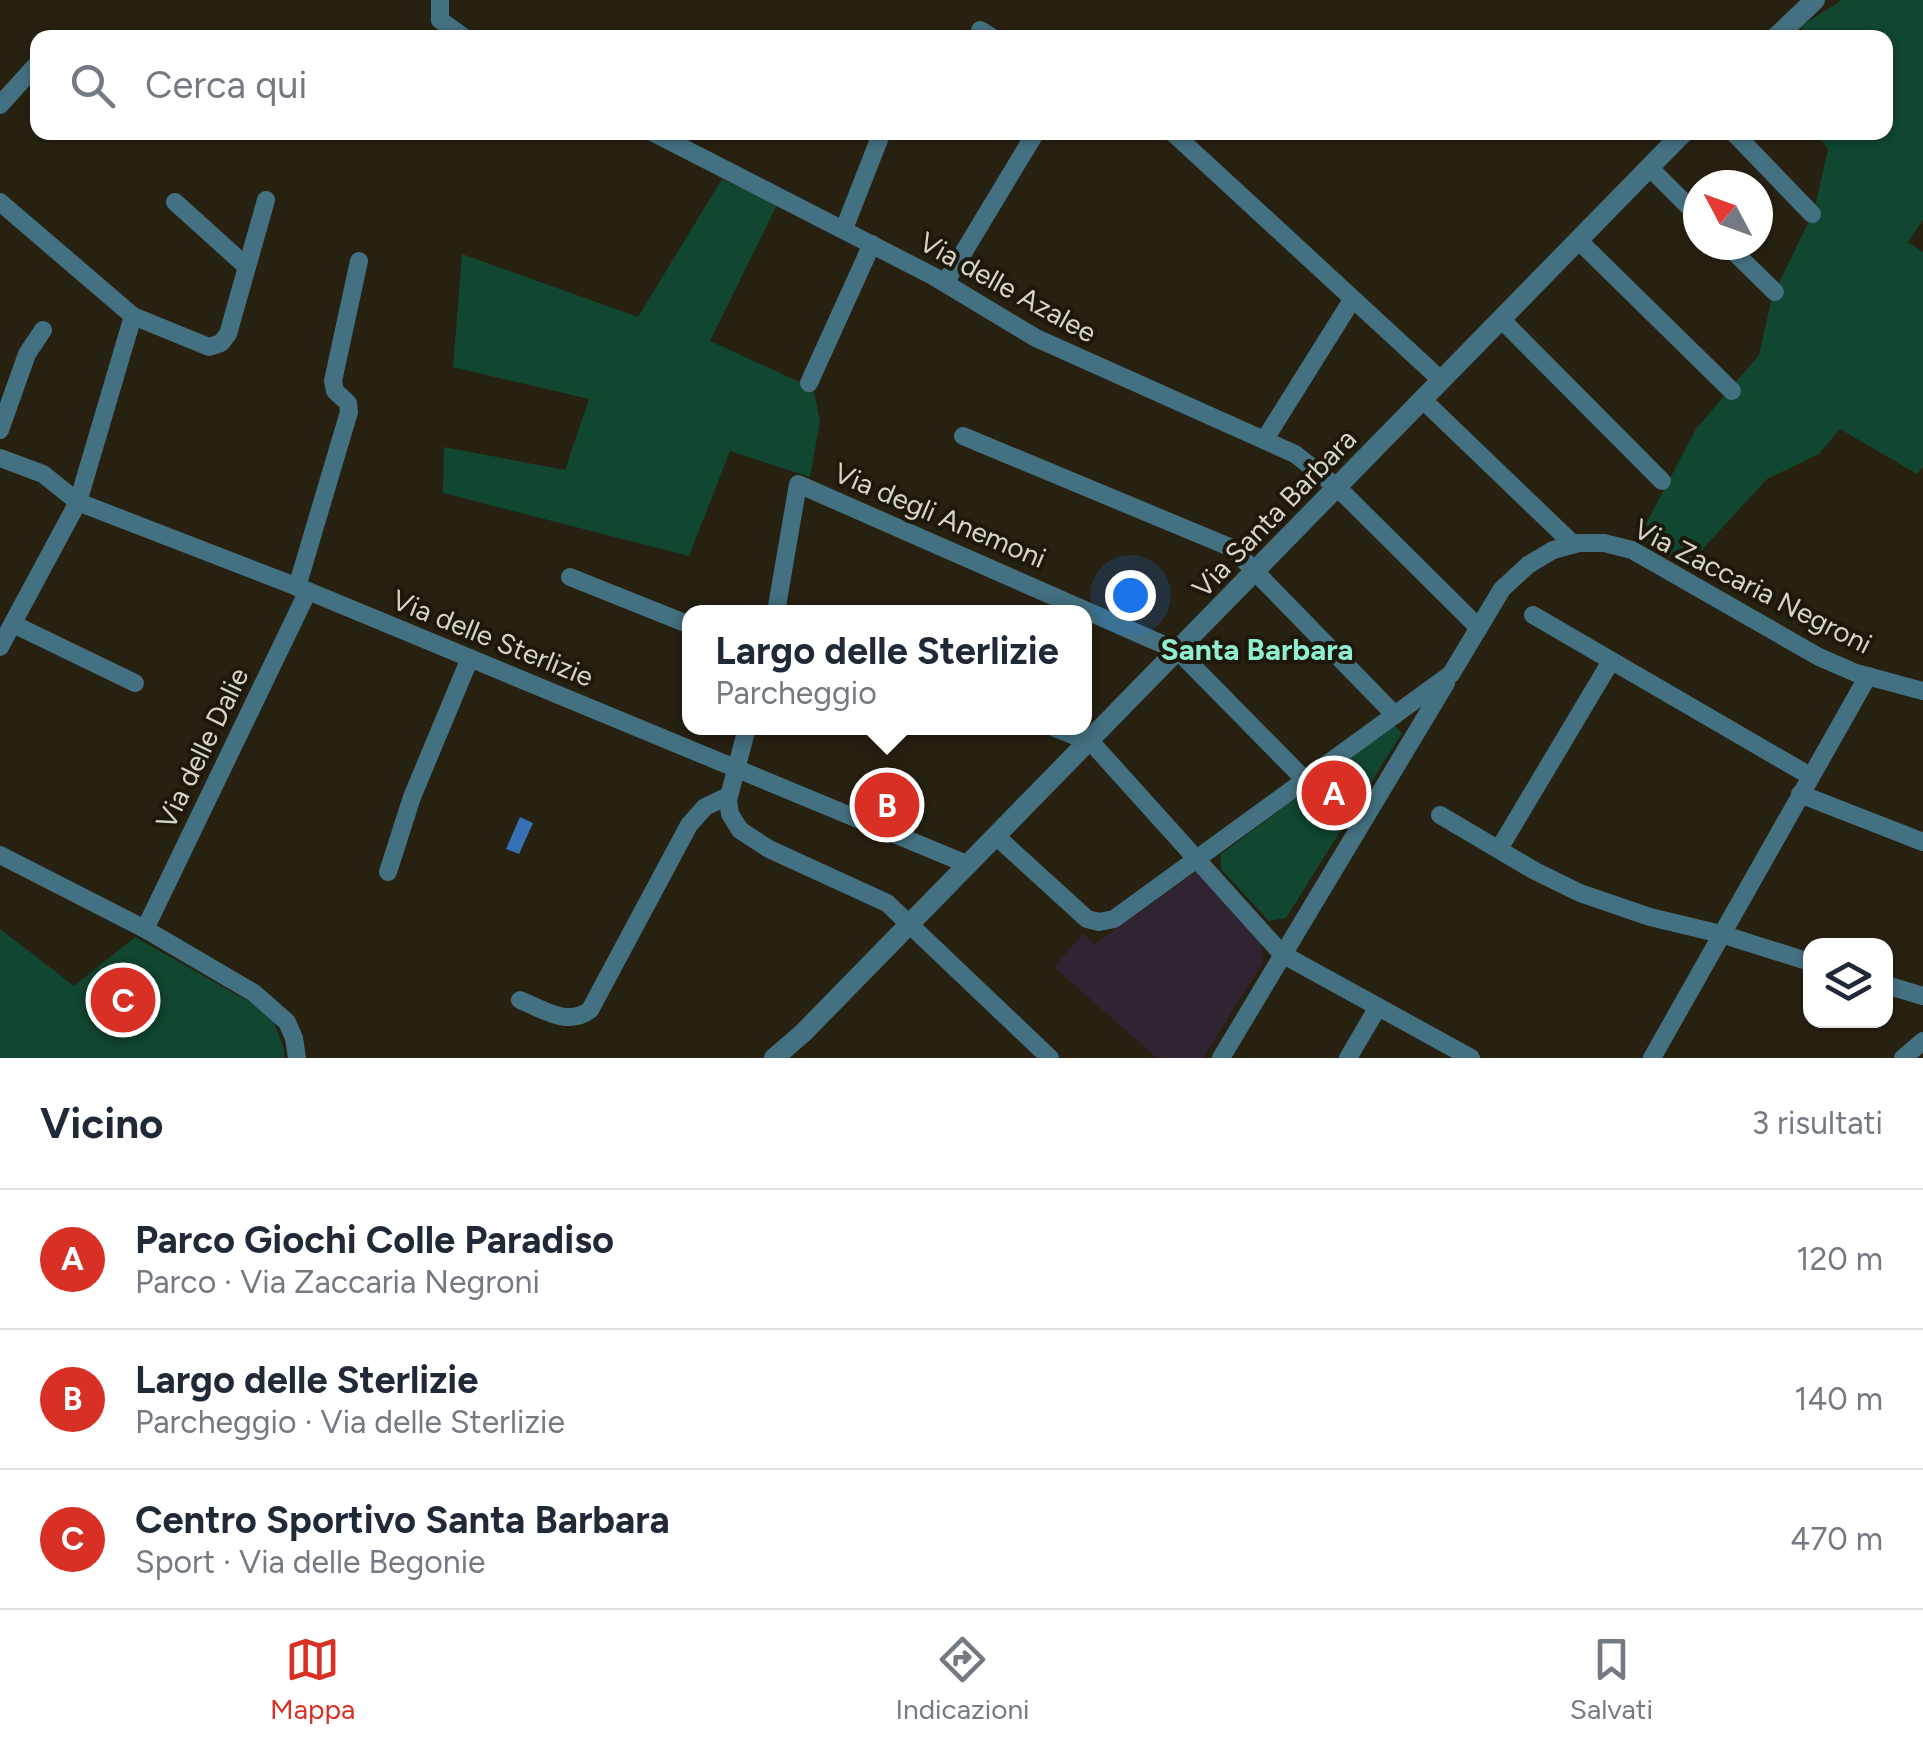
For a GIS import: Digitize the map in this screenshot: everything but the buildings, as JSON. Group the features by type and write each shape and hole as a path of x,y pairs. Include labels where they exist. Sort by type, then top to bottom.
{"street":[{"path":"440,0 440,20 453,30"},
{"path":"1783,30 1815,0"},
{"path":"0,105 30,72"},
{"name":"Via delle Azalee","path":"668,140 945,283 1014,327 1100,370 1295,454 1338,488 1479,628"},
{"path":"844,229 879,140"},
{"path":"945,283 1031,140"},
{"path":"1181,140 1441,380"},
{"name":"Via Santa Barbara","path":"774,1058 1091,742 1676,140"},
{"path":"1741,140 1812,214"},
{"path":"1650,168 1683,201"},
{"path":"0,202 134,316 204,346 217,345 228,334 266,200"},
{"path":"175,202 247,267"},
{"path":"1578,240 1732,392"},
{"path":"809,383 872,244"},
{"name":"Via delle Dalie","path":"145,930 303,589 349,412 348,403 335,391 333,382 359,260"},
{"path":"1742,260 1775,292"},
{"path":"1265,439 1352,300"},
{"path":"0,647 78,502 134,316"},
{"path":"1501,319 1662,481"},
{"path":"0,430 27,354 43,330"},
{"path":"1422,399 1573,544"},
{"path":"963,436 1237,551 1395,715"},
{"name":"Via delle Sterlizie","path":"0,458 49,477 78,502 303,589 970,864"},
{"name":"Via degli Anemoni","path":"777,605 798,484 1073,605"},
{"name":"Via Zaccaria Negroni","path":"997,836 1081,914 1099,922 1119,916 1451,674 1502,589 1520,570 1546,553 1573,544 1604,543 1632,550 1807,651 1868,676 1923,692"},
{"path":"570,578 682,622"},
{"name":"Via degli Anemoni","path":"1092,613 1178,651"},
{"path":"1533,614 1810,776"},
{"path":"12,624 135,683"},
{"path":"1178,651 1306,780"},
{"path":"388,872 415,790 470,658"},
{"path":"1499,850 1611,661"},
{"path":"1221,1058 1451,674"},
{"path":"1652,1058 1868,676"},
{"path":"746,735 728,796 732,819 751,839 876,896 912,924 1050,1058"},
{"path":"1074,735 1091,742 1282,954 1471,1058"},
{"path":"1800,794 1923,842"},
{"path":"520,1000 570,1018 590,1010 689,825 705,807 728,796"},
{"path":"1440,815 1580,893 1803,960"},
{"path":"0,855 145,930 270,1005 290,1027 297,1058"},
{"path":"1893,987 1923,996"},
{"path":"1348,1058 1378,1007"},
{"path":"1902,1058 1923,1041"}],"shaded area":[{"path":"1196,872 1261,942 1263,962 1203,1058 1157,1058 1054,967 1083,934 1095,944"}],"green space":[{"path":"1842,0 1923,0 1923,220 1908,242 1923,252 1923,467 1917,474 1840,429 1819,454 1767,479 1688,565 1639,537 1696,429 1759,355 1772,297 1814,211 1828,149 1821,140 1893,140 1893,30 1803,30 1801,26"},
{"path":"722,179 777,205 710,341 813,388 820,421 810,477 730,451 689,556 443,493 444,447 565,470 589,399 453,367 462,254 638,317"},
{"path":"1394,725 1402,733 1286,918 1269,921 1221,869 1221,854"},
{"path":"0,929 74,986 135,937 271,1014 284,1058 0,1058"}],"water":[{"path":"520,817 533,823 519,854 506,849"}],"place":[{"name":"Parco Giochi Colle Paradiso","path":"1334,793"},
{"name":"Largo delle Sterlizie","path":"887,805"},
{"name":"Centro Sportivo Santa Barbara","path":"123,1000"}],"district":[{"name":"Santa Barbara","path":"1257,650"}]}
